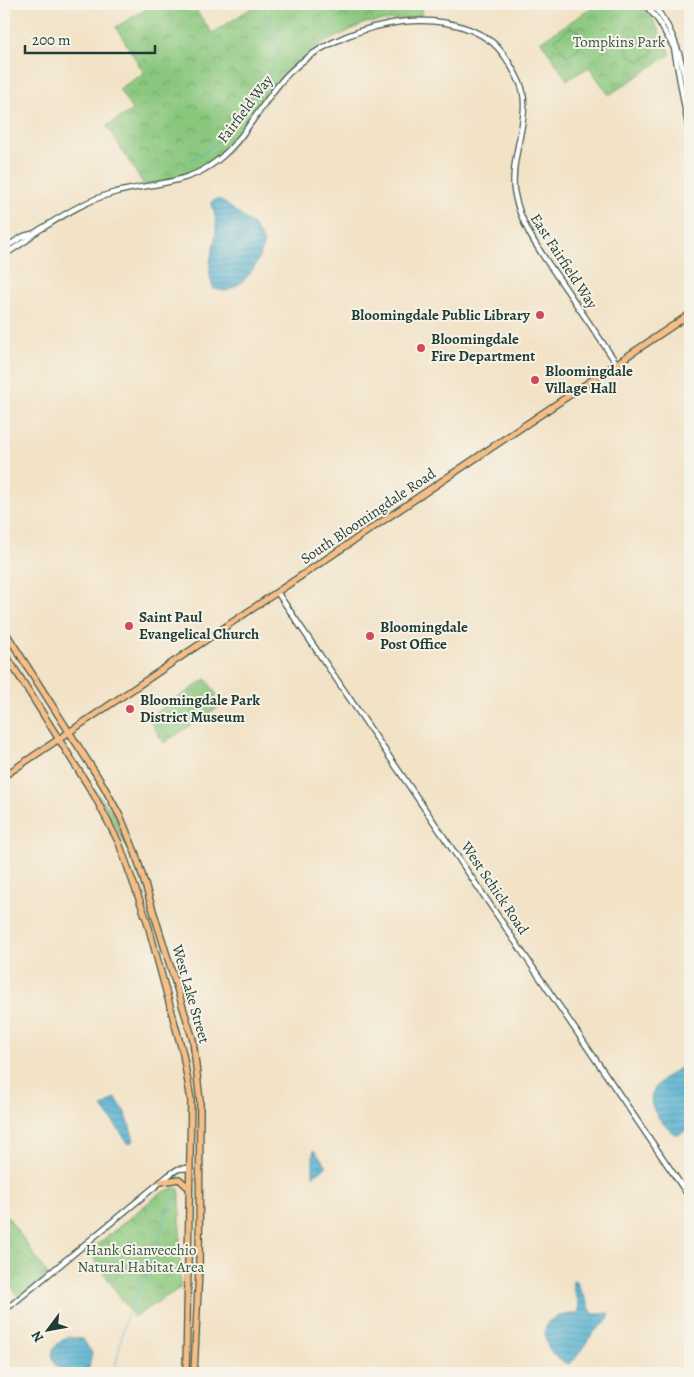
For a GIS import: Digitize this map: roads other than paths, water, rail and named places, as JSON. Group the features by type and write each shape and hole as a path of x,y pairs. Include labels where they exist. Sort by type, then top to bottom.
{"main road":[{"name":"South Bloomingdale Road","path":"4,776 690,314"},
{"name":"West Lake Street","path":"4,630 110,796 126,828 193,1040 200,1101 199,1269 194,1373"},
{"name":"West Lake Street","path":"4,652 110,824 125,858 147,921 188,1077 191,1100 186,1373"},
{"path":"190,1168 199,1168"},
{"path":"161,1182 179,1179 190,1188"}],"street":[{"path":"645,4 658,20 674,48 690,136"},
{"path":"652,4 662,15 674,36 686,78 690,109"},
{"name":"Fairfield Way","path":"4,255 70,211 100,197 179,180 207,168 227,154 274,89 291,71 312,54 338,38 391,22 421,19 449,21"},
{"name":"East Fairfield Way","path":"449,21 468,27 490,40 504,54 522,86 524,101 522,124 514,160 513,177 521,216 535,243 617,364"},
{"name":"Fairfield Way","path":"4,248 24,236 33,234"},
{"name":"West Schick Road","path":"277,592 690,1198"},
{"path":"4,1311 161,1182 178,1169 190,1168"}],"water":[{"path":"216,199 221,200 253,225 264,242 256,265 251,272 241,283 226,291 214,289 210,272 216,230 212,202"},
{"path":"690,1063 690,1128 680,1134 674,1134 654,1112 651,1097 654,1089 660,1082"},
{"path":"116,1098 126,1114 134,1140 129,1144 102,1107"},
{"path":"314,1150 327,1166 313,1176 313,1153"},
{"path":"573,1281 576,1281 593,1314 610,1313 608,1320 593,1333 575,1359 569,1364 557,1358 549,1348 545,1335 548,1322 559,1316 578,1313 579,1304"},
{"path":"68,1337 83,1339 92,1353 89,1368 76,1373 59,1370 55,1365 52,1355 53,1351 58,1343"}],"waterway":[{"path":"191,160 225,136 246,108 270,69 275,58 277,45 266,16 265,4"},
{"path":"372,10 396,4"},
{"path":"114,1373 125,1321 150,1264 168,1209 177,1195"}],"place":[{"name":"Bloomingdale Public Library","path":"540,315"},
{"name":"Bloomingdale Fire Department","path":"421,348"},
{"name":"Bloomingdale Village Hall","path":"535,380"},
{"name":"Saint Paul Evangelical Church","path":"129,626"},
{"name":"Bloomingdale Post Office","path":"370,636"},
{"name":"Bloomingdale Park District Museum","path":"130,709"}],"park label":[{"name":"Tompkins Park","path":"619,42"},
{"name":"Hank Gianvecchio Natural Habitat Area","path":"141,1258"}]}
